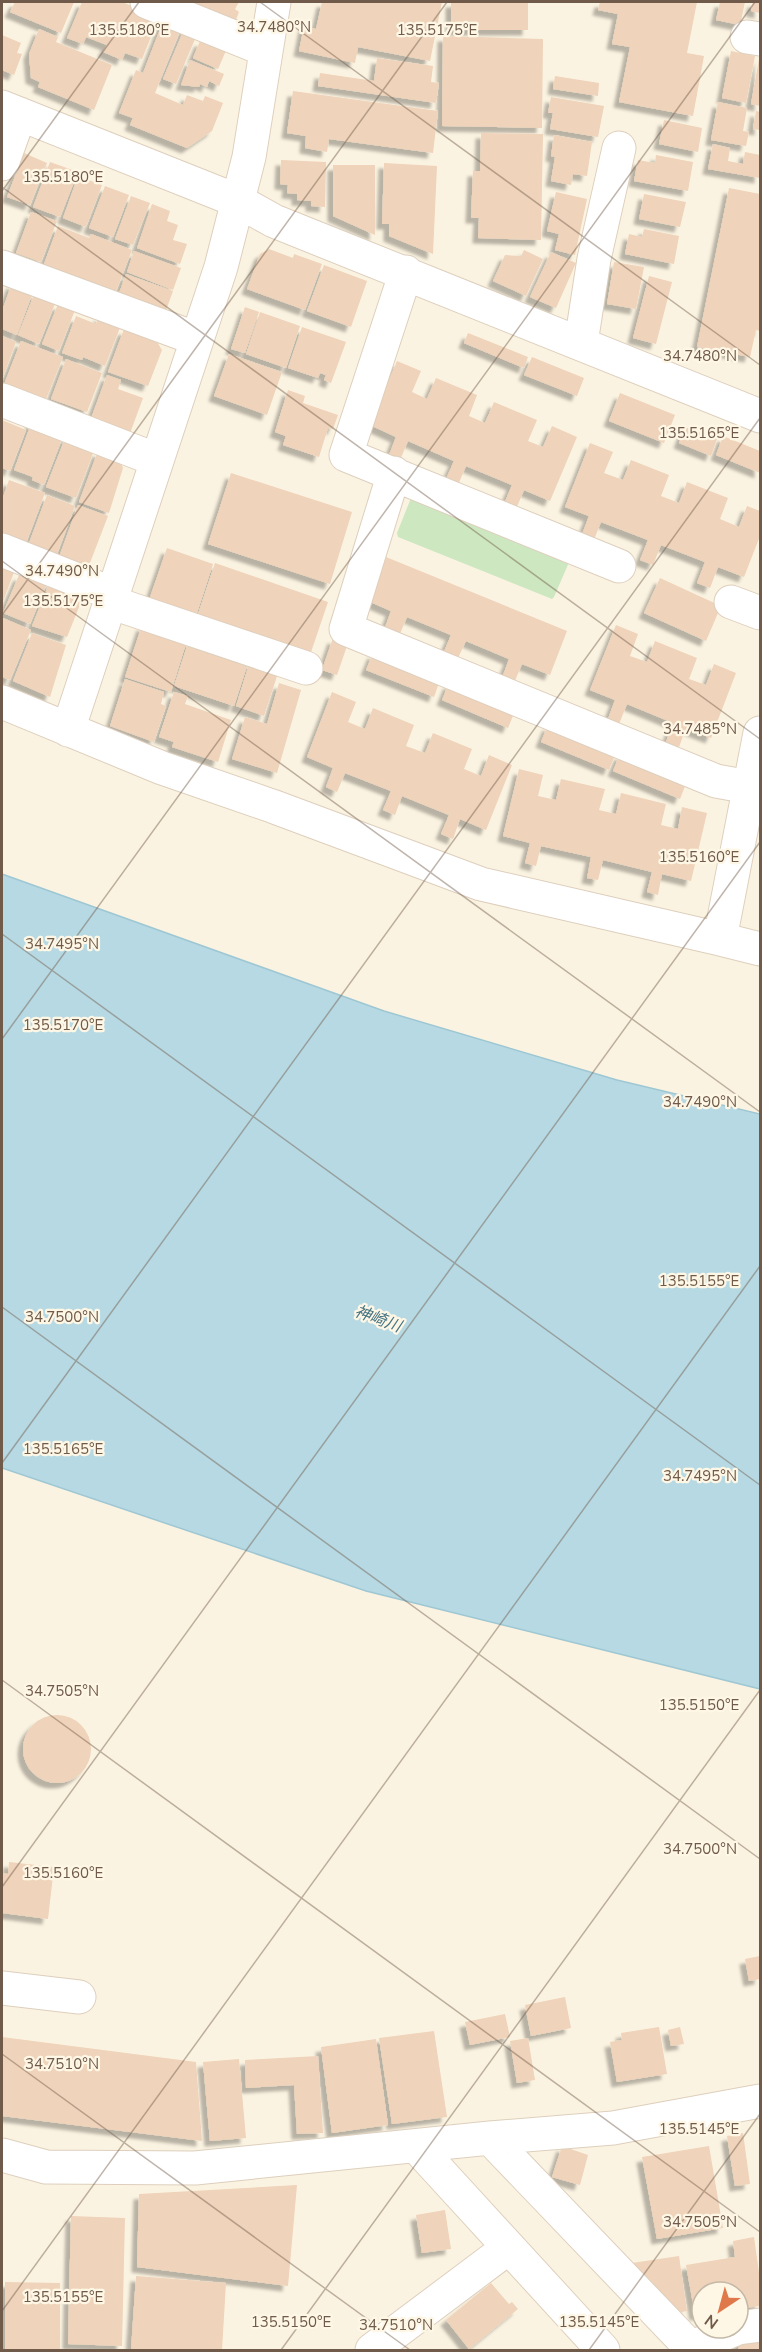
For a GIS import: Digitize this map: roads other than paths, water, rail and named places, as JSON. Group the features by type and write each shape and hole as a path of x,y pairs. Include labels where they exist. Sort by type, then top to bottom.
{"street":[{"path":"147,2 266,50"},
{"path":"68,730 221,267 249,157 274,2"},
{"path":"2,164 11,111 238,201 274,220 760,416"},
{"path":"581,344 594,259 619,148"},
{"path":"2,267 196,339"},
{"path":"406,272 346,455 619,566"},
{"path":"2,400 157,460"},
{"path":"394,473 346,628 716,781 749,787"},
{"path":"2,550 112,598 306,669"},
{"path":"2,702 162,768 272,806 481,884 760,949"},
{"path":"720,939 760,733"},
{"path":"2,1988 79,1997"},
{"path":"2,2155 46,2167 195,2168 613,2128 760,2101"},
{"path":"490,2138 691,2349 738,2328 760,2325"},
{"path":"416,2146 603,2350"},
{"path":"372,2350 508,2248"}],"water":[{"name":"神崎川","path":"2,874 384,1011 617,1080 760,1114 760,1689 366,1591 2,1468"}]}
